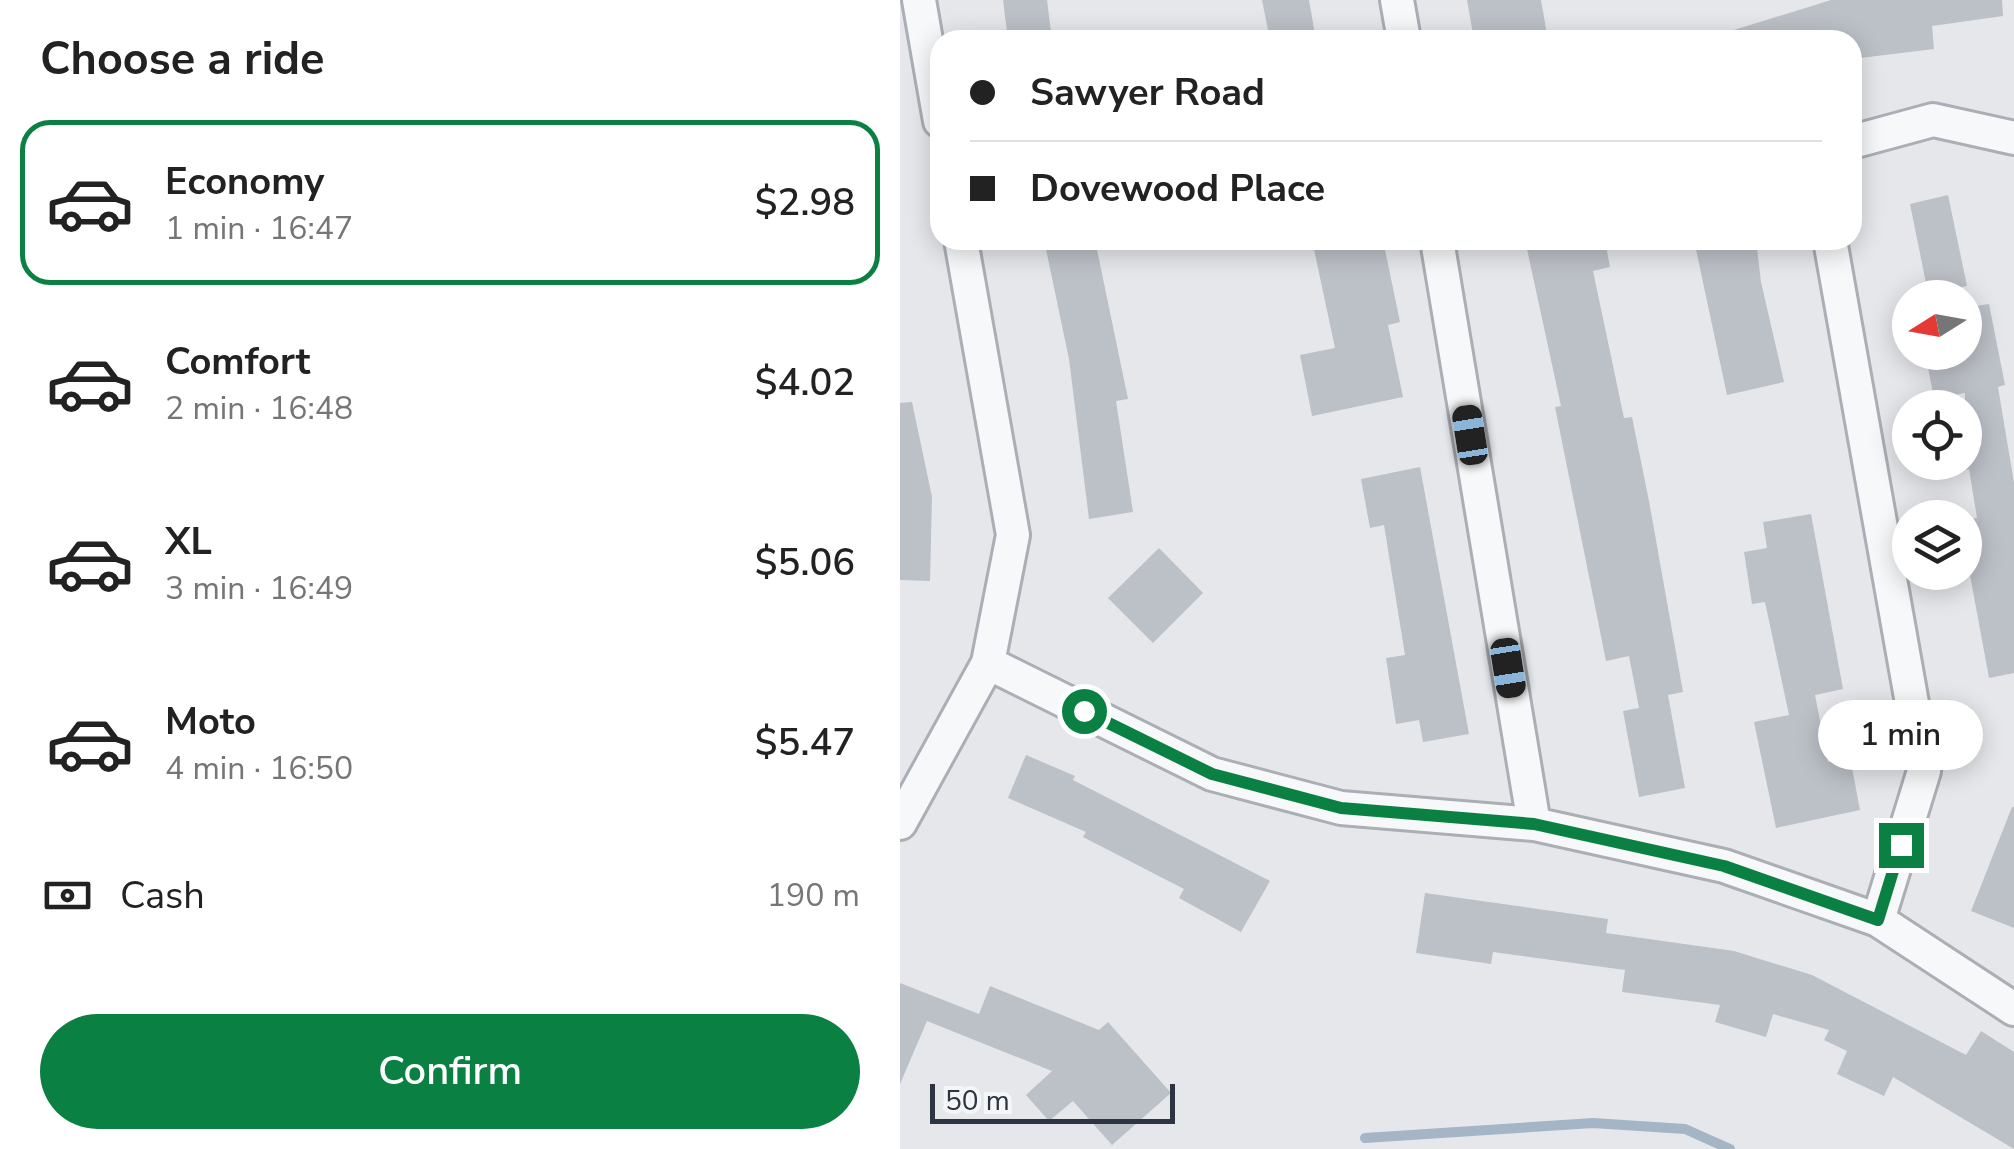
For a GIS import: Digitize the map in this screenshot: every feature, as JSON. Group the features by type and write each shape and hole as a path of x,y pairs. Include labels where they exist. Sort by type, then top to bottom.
{"street":[{"path":"919,0 930,63"},
{"path":"1397,0 1402,30"},
{"path":"1862,139 1933,120 2014,138"},
{"path":"900,823 988,663 1013,536 963,250"},
{"path":"1439,250 1534,824"},
{"path":"1832,250 1924,771 1878,920"},
{"path":"988,663 1212,774 1341,808 1534,824 1724,866 1878,920 2014,1010"}],"building":[{"path":"1003,0 1047,0 1051,30 1007,30"},
{"path":"1262,0 1309,0 1314,30 1268,30"},
{"path":"1467,0 1541,0 1546,30 1472,30"},
{"path":"1831,0 2002,0 2003,16 1932,26 1934,49 1862,58 1862,30 1734,30"},
{"path":"1948,195 1966,280 1925,280 1910,204"},
{"path":"1046,250 1097,250 1128,399 1116,401 1133,512 1089,519 1069,359"},
{"path":"1314,250 1385,250 1400,322 1388,325 1403,397 1312,416 1300,355 1335,348"},
{"path":"1527,250 1607,250 1610,267 1593,271 1624,418 1632,417 1683,692 1668,695 1685,788 1639,797 1623,711 1639,708 1629,656 1606,661 1555,407 1561,406"},
{"path":"1696,250 1757,250 1784,382 1727,395"},
{"path":"1989,304 2005,385 1998,387 2014,483 2014,673 1989,678 1973,590 1982,590 1982,500 1974,500 1971,480 1982,480 1982,390 1932,390 1928,370 1982,370 1982,305"},
{"path":"912,402 932,497 930,581 900,580 900,403"},
{"path":"1420,467 1469,734 1423,742 1419,720 1396,724 1386,658 1405,655 1384,525 1370,528 1361,479"},
{"path":"1811,514 1843,689 1815,695 1828,762 1850,757 1860,810 1776,828 1754,722 1789,715 1765,602 1752,604 1744,552 1767,548 1763,522"},
{"path":"1159,548 1203,593 1153,643 1108,598"},
{"path":"1026,755 1075,776 1073,780 1270,881 1241,932 1179,898 1184,889 1083,837 1086,832 1008,798"},
{"path":"2014,807 2014,928 1971,911"},
{"path":"1425,893 1608,919 1606,933 1734,951 1812,975 1966,1055 1981,1031 2014,1052 2014,1149 1893,1077 1884,1096 1837,1074 1847,1051 1824,1040 1829,1030 1773,1014 1766,1037 1715,1022 1720,1005 1622,992 1625,970 1493,952 1491,964 1416,953"},
{"path":"900,983 979,1014 990,986 1099,1030 1108,1022 1171,1093 1112,1145 1073,1101 1049,1121 1026,1095 1052,1071 927,1021 900,1084"}],"waterway":[{"path":"1365,1138 1593,1123 1685,1129 1730,1149"}],"route":[{"path":"1084,711 1212,774 1341,808 1534,824 1724,866 1878,920 1901,845"}]}
